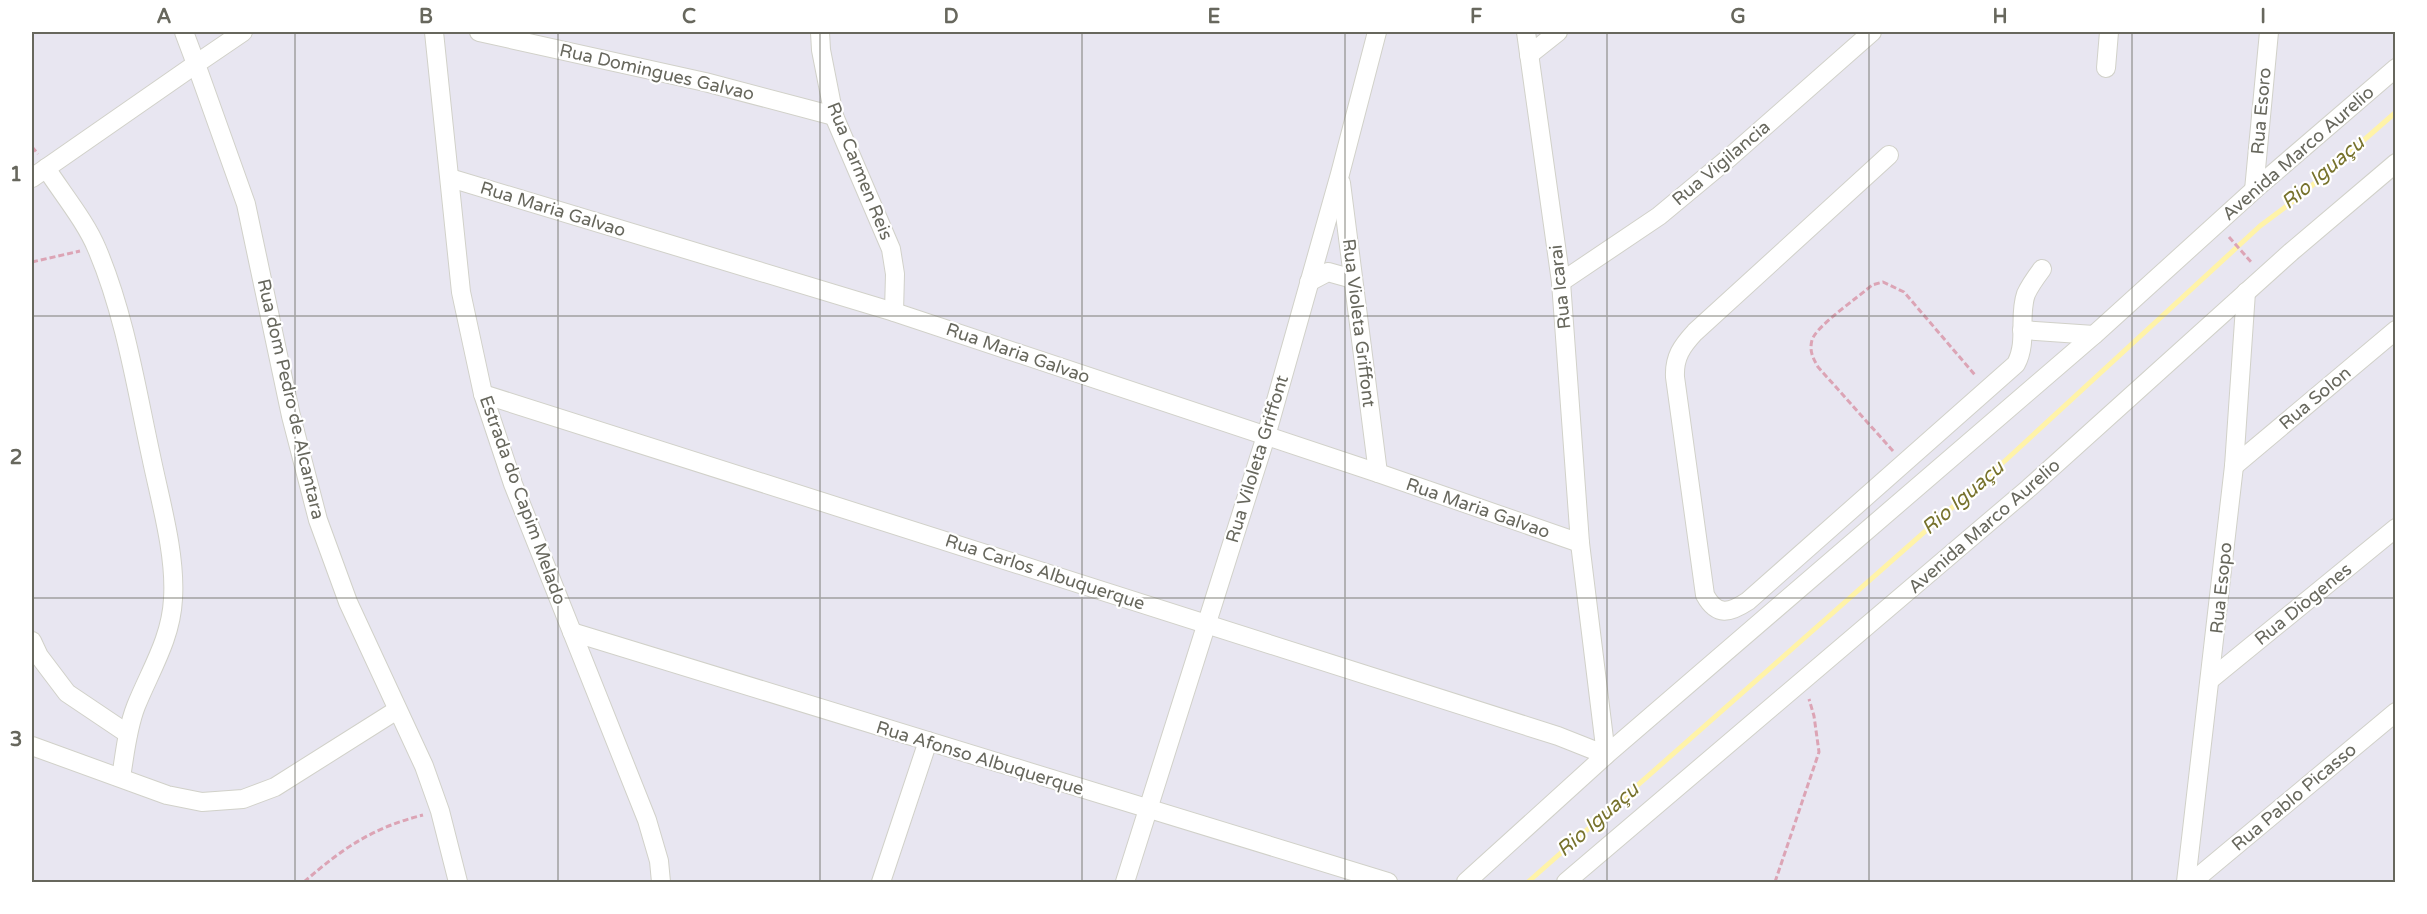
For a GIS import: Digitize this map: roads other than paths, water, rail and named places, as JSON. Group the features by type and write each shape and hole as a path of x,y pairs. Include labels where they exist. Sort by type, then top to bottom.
{"street":[{"name":"Rua dom Pedro de Alcantara","path":"184,32 246,204 291,416 318,520 348,602 424,766 440,811 458,882"},
{"path":"121,777 128,734 136,707 153,672 168,632 173,599 171,566 164,519 127,345 110,285 96,247 39,173 243,32"},
{"name":"Estrada do Capim Melado","path":"434,32 462,292 483,394 513,484 647,820 659,861 661,882"},
{"name":"Rua Domingues Galvao","path":"479,32 705,82 834,116"},
{"name":"Rua Carmen Reis","path":"820,32 821,50 834,116 891,249 895,274 894,312"},
{"name":"Rua Viloleta Griffont","path":"1125,882 1266,436 1340,174 1377,32"},
{"name":"Rua Icarai","path":"1526,32 1561,282 1580,543 1606,755"},
{"path":"1529,55 1558,32"},
{"name":"Rua Vigilancia","path":"1561,282 1659,216 1872,32"},
{"path":"2106,68 2109,32"},
{"name":"Rua Esoro","path":"2254,190 2269,32"},
{"name":"Avenida Marco Aurelio","path":"1466,882 1606,755 2094,334 2254,190 2396,68"},
{"path":"1889,155 1695,332 1678,354 1674,365 1675,377 1705,594 1710,604 1728,611 1748,601 2016,364 2021,354 2026,294 2042,269"},
{"name":"Avenida Marco Aurelio","path":"1566,882 2029,488 2246,292 2396,163"},
{"name":"Rua Violeta Griffont","path":"1340,174 1378,473"},
{"name":"Rua Maria Galvao","path":"450,178 894,312 1378,473 1580,543"},
{"path":"1309,282 1328,272 1353,279"},
{"name":"Rua Esopo","path":"2186,882 2234,466 2246,292"},
{"path":"2022,330 2094,334"},
{"name":"Rua Solon","path":"2234,466 2396,330"},
{"name":"Rua Carlos Albuquerque","path":"483,394 1558,736 1606,755"},
{"name":"Rua Diogenes","path":"2211,679 2396,528"},
{"name":"Rua Afonso Albuquerque","path":"572,632 1388,882"},
{"path":"32,640 39,656 67,693 128,734"},
{"path":"32,746 167,795 202,802 243,799 275,787 398,710"},
{"name":"Rua Pablo Picasso","path":"2192,882 2396,712"},
{"path":"881,882 928,741"}],"waterway":[{"name":"Rio Iguaçu","path":"1528,882 2007,459 2260,226 2300,196 2396,112"}]}
